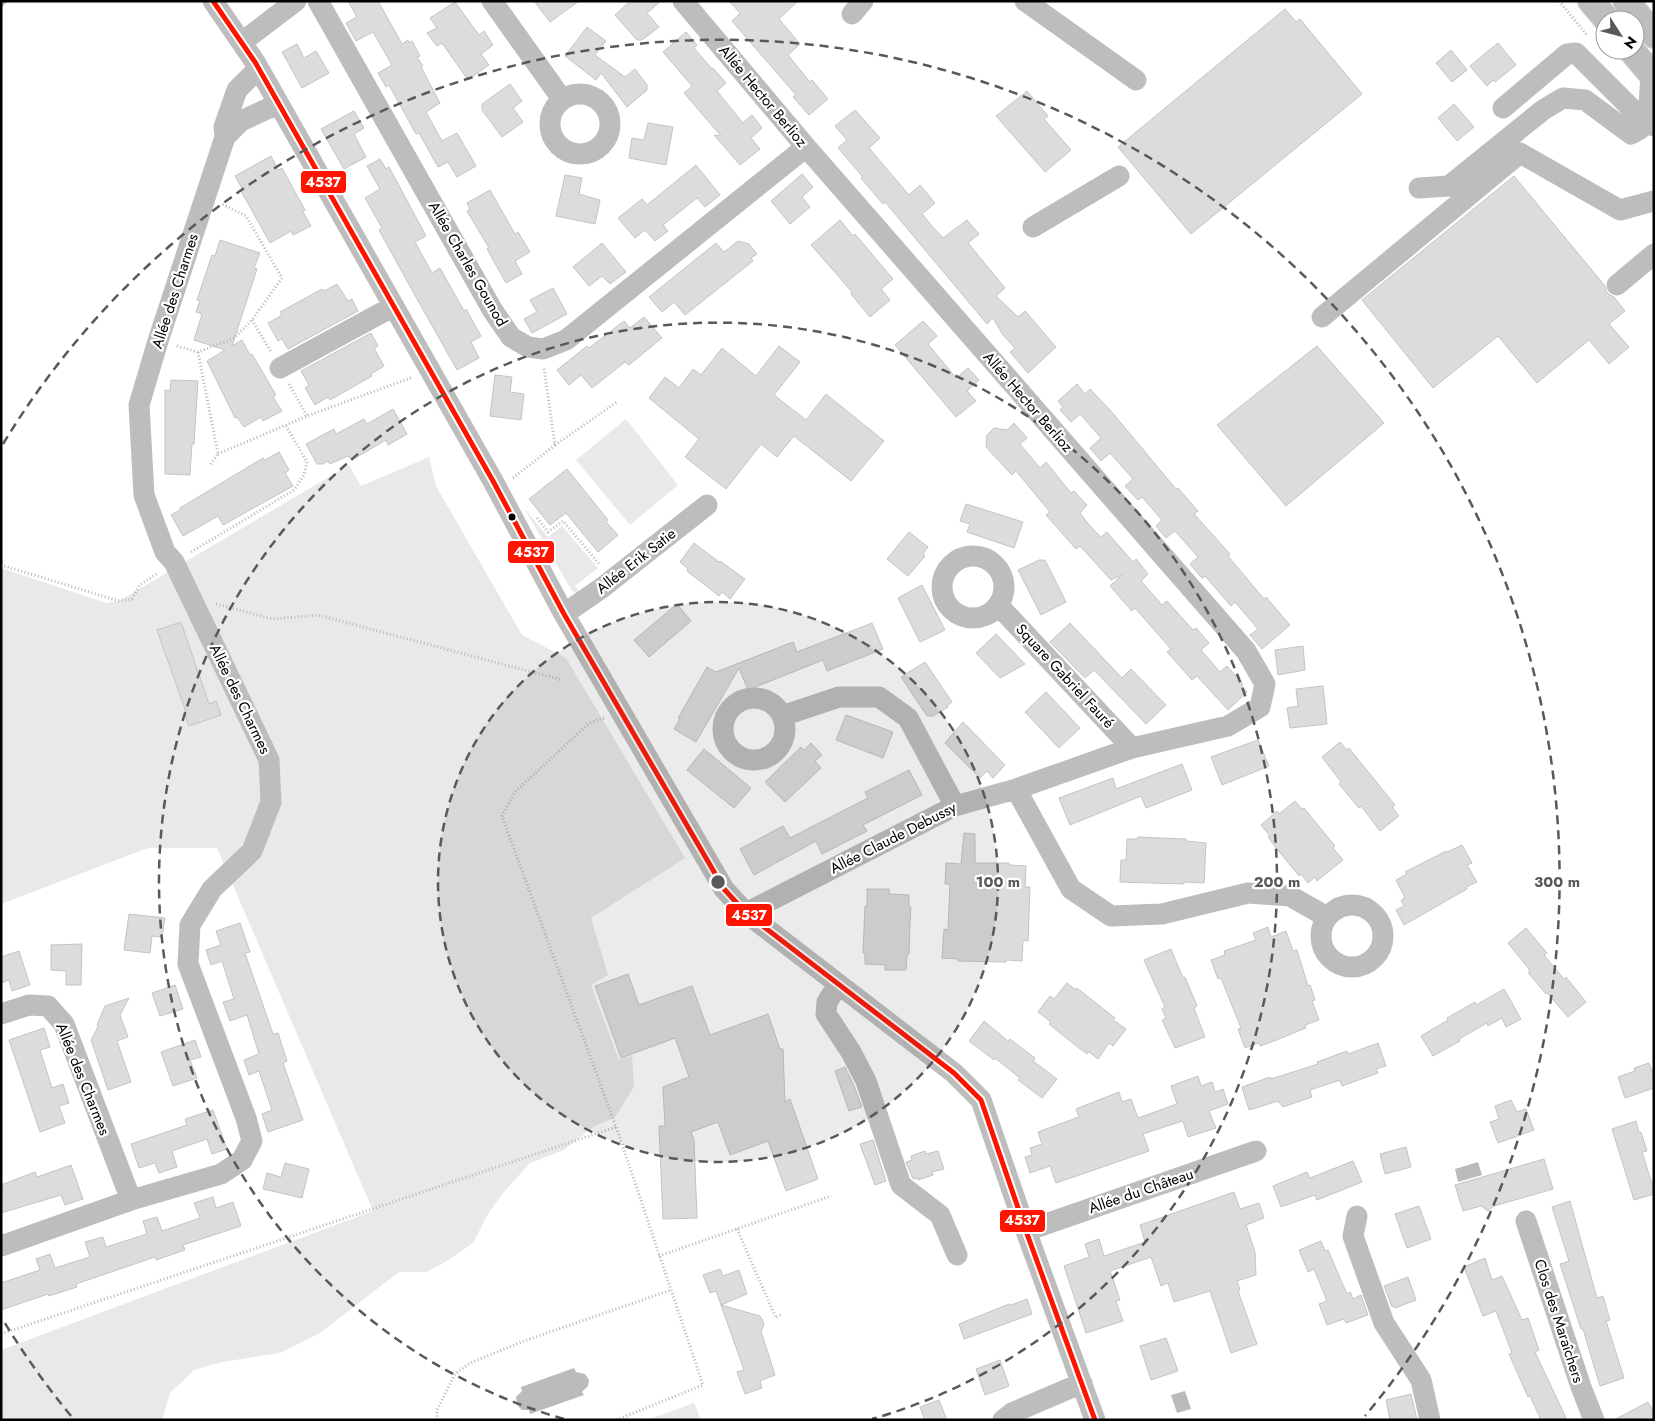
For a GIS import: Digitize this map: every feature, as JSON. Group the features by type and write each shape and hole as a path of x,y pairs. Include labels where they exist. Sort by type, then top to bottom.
{"main road":[{"path":"1640,60 1652,75"}],"street":[{"path":"213,1 242,42 258,69 494,481 564,614 724,889 746,913 954,1073 981,1100 1026,1231 1095,1420"},
{"path":"242,42 296,1"},
{"name":"Allée Charles Gounod","path":"318,1 493,311 511,337 528,347 543,349"},
{"path":"492,1 562,99"},
{"name":"Allée Hector Berlioz","path":"683,1 806,147 1246,651 1265,684 1260,706 1228,726 1132,748"},
{"path":"1025,1 1136,80"},
{"path":"1503,108 1567,54 1576,53 1649,123"},
{"name":"Allée des Charmes","path":"226,137 224,127 237,90 258,69"},
{"path":"1649,123 1652,75"},
{"path":"1419,188 1449,186 1543,110 1563,98 1585,100 1631,134 1649,123"},
{"name":"Allée des Charmes","path":"1,1246 132,1200 221,1174 242,1160 252,1141 246,1118 188,964 190,925 212,889 252,851 271,802 270,760 174,562 165,552 144,495 140,405 158,341 226,137 241,121 278,104"},
{"path":"543,349 566,340 806,147"},
{"path":"1322,317 1520,153 1620,210 1654,201"},
{"path":"1033,227 1119,176"},
{"path":"1617,285 1654,254"},
{"path":"280,368 394,306"},
{"name":"Allée Erik Satie","path":"564,614 603,587 706,506"},
{"name":"Square Gabriel Fauré","path":"998,605 1132,748"},
{"path":"782,716 839,697 879,697 908,718 955,806"},
{"name":"Allée Claude Debussy","path":"746,913 955,806 1016,789 1132,748"},
{"path":"1016,789 1071,888 1111,916 1162,914 1248,893 1290,896 1327,917"},
{"path":"838,985 827,1002 826,1014 851,1052 866,1081 901,1185 940,1215 957,1255"},
{"name":"Allée des Charmes","path":"1,1014 30,1005 48,1006 64,1024 132,1200"},
{"name":"Allée du Château","path":"1026,1231 1256,1151"},
{"path":"1357,1216 1353,1236 1384,1323 1421,1380 1430,1420"},
{"name":"Clos des Maraîchers","path":"1526,1221 1581,1387 1594,1420"},
{"path":"1003,1420 1012,1413 1082,1383"}],"path":[{"path":"158,341 198,352 232,339 252,320 282,278 246,216 206,196"},
{"path":"543,349 555,445"},
{"path":"198,352 218,454"},
{"path":"210,466 218,454 307,416 430,371"},
{"path":"509,482 555,445 617,402"},
{"path":"1,565 119,602 132,599 140,585 174,562 294,490 304,475 307,462 286,426"},
{"path":"536,518 548,532 563,521 600,566"},
{"path":"192,599 274,619 318,615 562,680"},
{"path":"616,1420 703,1385 616,1127 502,816 515,792 589,723 621,712"},
{"path":"1,1334 616,1127"},
{"path":"659,1256 831,1196"},
{"path":"737,1229 776,1318 782,1314"},
{"path":"437,1420 437,1410 455,1374 470,1363 524,1341 671,1290"}],"shaded area":[{"path":"626,419 678,485 630,525 576,460"},
{"path":"429,457 436,486 522,635 566,658 685,858 591,918 608,975 591,985 619,1060 632,1055 634,1087 615,1117 593,1127 564,1150 530,1163 503,1193 488,1214 473,1243 427,1272 399,1272 320,1333 280,1353 222,1362 194,1370 170,1393 162,1420 1,1420 1,1350 373,1211 217,848 148,848 1,904 1,568 106,603 119,601 349,465 361,486"},
{"path":"524,508 548,537 562,526 598,568 575,586 579,591 576,593 572,591"},
{"path":"1478,1162 1482,1175 1458,1182 1455,1169"},
{"path":"574,1368 576,1372 585,1374 589,1380 588,1386 582,1392 584,1395 530,1414 529,1410 522,1410 517,1405 516,1397 522,1391 521,1387"},
{"path":"1185,1391 1191,1409 1177,1413 1171,1395"},
{"path":"694,1403 701,1420 647,1420"}],"building":[{"path":"348,1 378,1 402,44 408,40 409,43 412,41 420,56 417,57 423,66 421,67 440,103 426,112 442,141 457,133 476,166 457,177 448,162 438,167 419,133 416,134 389,85 386,87 378,73 392,65 373,32 356,41 346,23 357,17"},
{"path":"534,1 579,1 550,22"},
{"path":"630,1 661,1 647,13 659,27 642,40 637,40 615,15"},
{"path":"729,1 798,1 779,19 800,44 788,55 810,82 812,80 828,99 809,115 793,97 796,95 732,21 740,13"},
{"path":"455,2 479,35 484,31 493,45 481,54 489,65 468,80 442,43 437,46 427,33 437,28 430,18"},
{"path":"1285,9 1296,22 1300,19 1362,94 1191,234 1118,147"},
{"path":"587,27 606,41 595,55 625,77 635,69 647,85 647,90 627,107 601,73 596,80 565,56"},
{"path":"686,32 697,45 694,48 726,83 717,91 743,123 752,115 762,128 751,138 760,149 740,165 714,135 721,136 684,93 692,86 663,52"},
{"path":"1498,43 1516,65 1487,86 1470,66"},
{"path":"297,44 304,58 316,51 329,73 302,88 282,52"},
{"path":"1451,50 1467,70 1452,82 1436,63"},
{"path":"510,84 522,101 513,108 523,122 502,137 482,110 482,104"},
{"path":"1027,91 1048,116 1044,119 1071,150 1045,172 996,116"},
{"path":"1454,104 1474,127 1457,141 1438,118"},
{"path":"855,110 880,138 869,148 909,195 920,185 935,203 922,214 932,226 943,238 967,220 979,234 968,243 1005,288 996,296 1018,317 1025,311 1056,347 1028,373 1010,352 1015,348 1003,335 993,318 987,324 885,202 883,204 838,148 847,140 835,126"},
{"path":"354,111 364,128 354,134 366,157 344,169 321,129"},
{"path":"648,123 673,127 666,165 629,158 632,138 644,140"},
{"path":"271,156 278,170 282,168 305,210 303,212 311,226 293,235 291,231 270,243 241,191 243,190 235,176"},
{"path":"380,159 386,169 389,167 426,236 415,242 432,273 440,268 464,311 466,309 481,336 471,342 479,358 457,370 379,230 382,228 365,198 380,189 367,166"},
{"path":"696,165 720,195 705,207 697,198 663,225 668,231 655,241 645,230 635,238 618,218 642,199 647,205"},
{"path":"802,174 813,187 802,197 810,207 790,224 771,201"},
{"path":"565,175 582,178 579,194 600,200 595,224 556,216"},
{"path":"1514,176 1605,286 1607,293 1614,297 1625,311 1609,324 1629,347 1609,364 1589,340 1537,383 1498,336 1433,388 1362,300"},
{"path":"490,190 515,234 518,232 530,252 515,261 522,274 506,283 487,249 489,248 467,211 470,209 467,203"},
{"path":"840,220 853,236 855,234 893,279 881,289 890,300 870,317 851,294 852,292 811,245"},
{"path":"220,240 260,253 254,268 257,269 232,346 242,340 276,395 273,397 282,411 263,421 261,417 244,427 237,417 235,418 207,361 225,350 194,340 202,314 196,312 200,301 197,300 212,255 215,256"},
{"path":"738,241 749,244 757,254 751,258 753,261 685,315 674,302 662,312 649,297 716,243 724,252"},
{"path":"602,243 626,272 610,284 602,276 589,286 573,267"},
{"path":"337,284 348,301 352,299 358,311 288,349 282,339 278,341 268,323 282,315 280,312 322,289 324,291"},
{"path":"553,288 567,314 532,333 524,319 537,312 530,300"},
{"path":"644,317 662,338 629,365 625,362 592,388 581,375 569,385 557,370 587,346 589,348 624,321 630,328"},
{"path":"923,321 937,336 928,344 956,378 968,368 979,380 967,391 976,401 956,417 895,345"},
{"path":"371,333 378,346 374,348 384,366 371,374 372,376 330,400 328,397 315,405 305,388 309,385 301,371"},
{"path":"779,346 800,362 774,395 806,420 826,394 884,441 851,481 794,436 777,457 761,444 726,489 685,457 699,439 649,398 665,377 679,388 693,369 701,375 722,348 756,376"},
{"path":"1317,346 1384,423 1286,506 1217,425"},
{"path":"495,375 512,377 510,392 524,394 521,420 490,416"},
{"path":"171,380 198,381 190,475 165,474 165,390 170,391"},
{"path":"1077,384 1085,394 1090,389 1111,411 1176,489 1178,488 1198,511 1194,514 1230,554 1228,556 1264,599 1266,597 1290,625 1262,649 1250,635 1258,629 1235,602 1231,606 1205,576 1202,578 1190,564 1198,557 1175,531 1166,538 1156,526 1162,520 1142,497 1138,500 1125,486 1133,479 1110,453 1101,461 1090,448 1101,438 1080,414 1071,422 1060,410 1063,407 1058,401"},
{"path":"393,409 407,434 388,445 386,440 352,460 348,456 330,464 328,461 323,464 317,464 306,444 334,429 336,434 364,419 367,424"},
{"path":"1014,423 1027,438 1020,444 1040,468 1046,462 1071,493 1074,491 1087,505 1080,513 1090,526 1101,537 1107,532 1133,562 1136,559 1148,574 1141,581 1162,605 1167,601 1193,630 1196,628 1209,643 1201,650 1220,672 1227,666 1243,684 1241,685 1247,692 1228,710 1197,676 1192,680 1167,652 1171,649 1135,608 1132,611 1110,586 1122,575 1111,580 1080,546 1076,549 1046,515 1050,512 1016,471 1012,475 986,447 987,435 994,428 1007,430"},
{"path":"279,452 289,470 285,473 293,486 223,525 218,516 183,536 171,515 263,458 265,460"},
{"path":"567,469 608,520 606,522 618,535 598,552 566,513 550,525 529,499"},
{"path":"966,504 1023,522 1014,548 967,532 970,524 960,521"},
{"path":"909,532 928,547 923,554 925,556 908,576 887,559"},
{"path":"694,543 745,579 730,599 722,592 719,596 687,571 688,569 680,562"},
{"path":"1039,560 1045,560 1066,602 1041,615 1018,570"},
{"path":"922,585 945,630 920,642 898,598"},
{"path":"677,604 691,621 649,657 634,640"},
{"path":"181,622 209,704 216,701 221,715 189,726 184,712 186,712 157,630"},
{"path":"872,623 883,649 827,671 823,660 748,690 739,668 696,742 674,729 680,719 678,718 707,667 716,672 793,642 797,652"},
{"path":"1070,623 1122,678 1131,669 1166,705 1146,724 1094,670 1085,678 1050,642"},
{"path":"996,634 1025,664 1000,678 976,653"},
{"path":"1303,646 1305,670 1278,675 1275,650"},
{"path":"925,662 952,702 948,707 933,716 927,716 901,677"},
{"path":"1323,686 1327,724 1290,728 1287,708 1298,706 1296,689"},
{"path":"1046,692 1080,728 1059,748 1025,712"},
{"path":"846,715 893,732 883,758 836,740"},
{"path":"963,722 1005,765 993,778 987,771 980,778 945,743"},
{"path":"1258,740 1269,766 1222,785 1211,757"},
{"path":"1340,742 1347,750 1349,748 1395,805 1392,807 1399,816 1380,831 1361,806 1359,808 1339,784 1341,782 1322,757"},
{"path":"811,743 822,755 815,761 821,768 785,802 765,782 801,747 804,750"},
{"path":"704,749 751,788 734,808 687,770"},
{"path":"1182,764 1192,790 1146,808 1141,796 1070,825 1059,798 1113,778 1116,789"},
{"path":"909,770 922,795 863,825 867,831 822,854 816,841 754,875 740,849 783,826 790,838 868,798 865,792"},
{"path":"1295,801 1302,809 1304,808 1335,846 1333,848 1343,860 1317,881 1315,877 1308,883 1301,874 1299,876 1277,849 1261,825 1277,811 1279,814"},
{"path":"964,833 975,834 975,863 1009,863 1009,865 1026,866 1025,887 1030,887 1028,941 1023,940 1022,961 958,961 958,959 942,958 944,929 948,930 950,884 945,884 946,863 961,864"},
{"path":"1138,837 1186,839 1186,841 1206,843 1204,883 1120,882 1121,860 1126,860 1127,839 1137,839"},
{"path":"1462,845 1472,863 1467,865 1477,882 1404,925 1396,910 1404,906 1401,900 1405,898 1396,880 1407,874 1405,872"},
{"path":"867,889 889,889 889,894 909,895 909,907 911,907 909,954 907,955 906,970 885,970 885,965 865,964 865,953 863,953"},
{"path":"129,914 165,918 162,937 152,936 150,953 124,950"},
{"path":"240,923 250,952 245,953 273,1034 278,1033 287,1061 283,1063 303,1120 268,1132 262,1114 272,1110 259,1071 249,1075 244,1060 259,1054 247,1015 230,1021 223,1002 234,999 222,961 211,965 206,950 221,945 216,931"},
{"path":"1268,927 1271,937 1286,931 1293,951 1297,950 1308,986 1310,985 1315,1000 1312,1001 1319,1020 1305,1025 1306,1028 1269,1043 1260,1046 1259,1043 1245,1048 1238,1029 1241,1028 1221,978 1218,979 1211,960 1225,955 1224,951 1256,940 1253,933"},
{"path":"1526,928 1547,953 1544,955 1564,979 1566,977 1586,1002 1568,1017 1529,974 1529,969 1508,943"},
{"path":"82,944 81,985 66,985 66,971 51,970 51,945"},
{"path":"1171,949 1197,1006 1194,1008 1205,1037 1175,1048 1162,1020 1166,1018 1162,1009 1165,1007 1144,960"},
{"path":"19,951 30,985 12,991 9,980 1,983 1,957"},
{"path":"628,974 639,1005 692,986 710,1035 768,1014 780,1049 783,1049 785,1102 790,1099 818,1179 786,1191 768,1141 730,1155 718,1122 691,1132 694,1140 697,1218 663,1219 659,1126 665,1126 663,1087 689,1077 675,1038 621,1058 595,986"},
{"path":"1067,983 1076,990 1077,988 1126,1029 1113,1046 1109,1043 1098,1059 1075,1045 1049,1024 1051,1022 1038,1012 1050,996 1054,999"},
{"path":"175,985 183,1009 160,1016 152,993"},
{"path":"1504,989 1521,1019 1506,1027 1502,1018 1488,1026 1487,1023 1433,1056 1421,1036 1475,1002 1476,1005"},
{"path":"129,998 120,1015 128,1037 117,1041 131,1082 108,1090 91,1040 98,1027 97,1025 105,1006"},
{"path":"984,1021 1008,1041 1010,1039 1035,1058 1033,1061 1057,1079 1042,1098 1018,1080 1020,1078 995,1058 994,1060 969,1041"},
{"path":"44,1028 50,1047 40,1050 52,1088 63,1084 69,1103 59,1106 65,1123 40,1132 9,1040"},
{"path":"195,1040 201,1057 190,1060 197,1078 173,1086 161,1052"},
{"path":"1378,1043 1386,1066 1376,1069 1378,1073 1342,1086 1340,1080 1310,1090 1312,1097 1283,1107 1278,1101 1249,1110 1242,1087 1318,1064 1317,1062 1347,1051 1348,1054"},
{"path":"1649,1063 1654,1076 1654,1088 1625,1098 1618,1077 1635,1071 1634,1068"},
{"path":"845,1067 862,1107 849,1111 835,1071"},
{"path":"1198,1076 1201,1086 1212,1082 1215,1092 1223,1089 1228,1104 1209,1111 1216,1128 1188,1137 1183,1121 1143,1134 1149,1151 1056,1183 1050,1166 1030,1173 1025,1157 1032,1155 1030,1148 1042,1144 1038,1132 1079,1117 1076,1109 1119,1092 1122,1102 1131,1099 1138,1118 1177,1104 1171,1086"},
{"path":"1511,1100 1517,1112 1526,1109 1534,1130 1498,1143 1490,1122 1499,1119 1495,1106"},
{"path":"213,1110 227,1149 212,1154 207,1139 172,1151 177,1167 159,1173 155,1163 139,1168 131,1144 187,1125 185,1119"},
{"path":"1636,1121 1647,1151 1642,1152 1654,1194 1634,1200 1612,1129"},
{"path":"873,1140 886,1181 875,1185 860,1144"},
{"path":"1406,1147 1411,1167 1385,1174 1380,1154"},
{"path":"925,1151 926,1154 938,1151 944,1169 932,1172 933,1175 918,1180 918,1178 914,1179 906,1162 912,1160 911,1156"},
{"path":"1544,1159 1553,1189 1494,1206 1488,1211 1481,1206 1463,1211 1455,1185"},
{"path":"1353,1161 1362,1182 1317,1200 1315,1195 1281,1207 1273,1186 1307,1172 1310,1178"},
{"path":"285,1163 309,1169 302,1198 263,1189 267,1173 281,1177"},
{"path":"71,1165 83,1199 65,1205 61,1195 1,1213 1,1185 35,1172 37,1177"},
{"path":"1234,1192 1240,1209 1259,1203 1264,1218 1246,1225 1255,1252 1256,1275 1237,1281 1240,1290 1238,1291 1257,1344 1231,1353 1210,1291 1174,1302 1168,1283 1161,1286 1151,1257 1110,1271 1120,1300 1116,1301 1123,1321 1086,1333 1064,1266 1089,1257 1085,1244 1099,1239 1104,1256 1145,1242 1140,1225"},
{"path":"213,1197 216,1208 233,1202 241,1226 183,1245 185,1250 156,1260 155,1257 76,1284 77,1287 49,1296 48,1294 1,1310 1,1283 40,1270 36,1259 50,1254 55,1268 90,1257 85,1242 103,1237 106,1247 147,1234 143,1221 157,1217 162,1231 200,1218 194,1203"},
{"path":"1570,1201 1597,1298 1603,1296 1610,1320 1606,1321 1624,1378 1600,1386 1583,1329 1581,1329 1560,1264 1569,1261 1552,1207"},
{"path":"1419,1206 1431,1239 1407,1248 1395,1214"},
{"path":"1321,1241 1325,1251 1328,1250 1347,1294 1350,1292 1353,1299 1361,1295 1368,1315 1346,1323 1344,1319 1327,1325 1319,1304 1327,1301 1314,1269 1308,1272 1299,1250"},
{"path":"1485,1258 1492,1280 1502,1276 1522,1320 1528,1318 1539,1350 1535,1352 1567,1420 1541,1420 1530,1396 1528,1397 1509,1354 1512,1353 1496,1311 1483,1316 1464,1267"},
{"path":"720,1269 723,1276 739,1270 747,1294 721,1305 716,1291 710,1293 703,1275"},
{"path":"1408,1277 1416,1300 1395,1308 1394,1306 1392,1307 1384,1286"},
{"path":"1027,1299 1032,1314 964,1339 959,1324 1009,1304"},
{"path":"721,1305 760,1316 762,1319 764,1325 761,1331 775,1375 760,1381 762,1388 745,1394 737,1372 744,1370"},
{"path":"1166,1338 1178,1371 1151,1380 1140,1346"},
{"path":"1000,1360 1009,1386 985,1395 976,1369"},
{"path":"1411,1394 1417,1420 1390,1420 1386,1400"},
{"path":"939,1400 947,1420 925,1420 920,1407"},
{"path":"1648,1402 1654,1413 1654,1420 1614,1420"}],"waterway":[{"path":"1,4 4,1"}],"transit line":[{"name":"4537","path":"213,1 255,62 493,481 564,614 724,889 746,913 954,1073 981,1100 1026,1231 1095,1420"}]}
